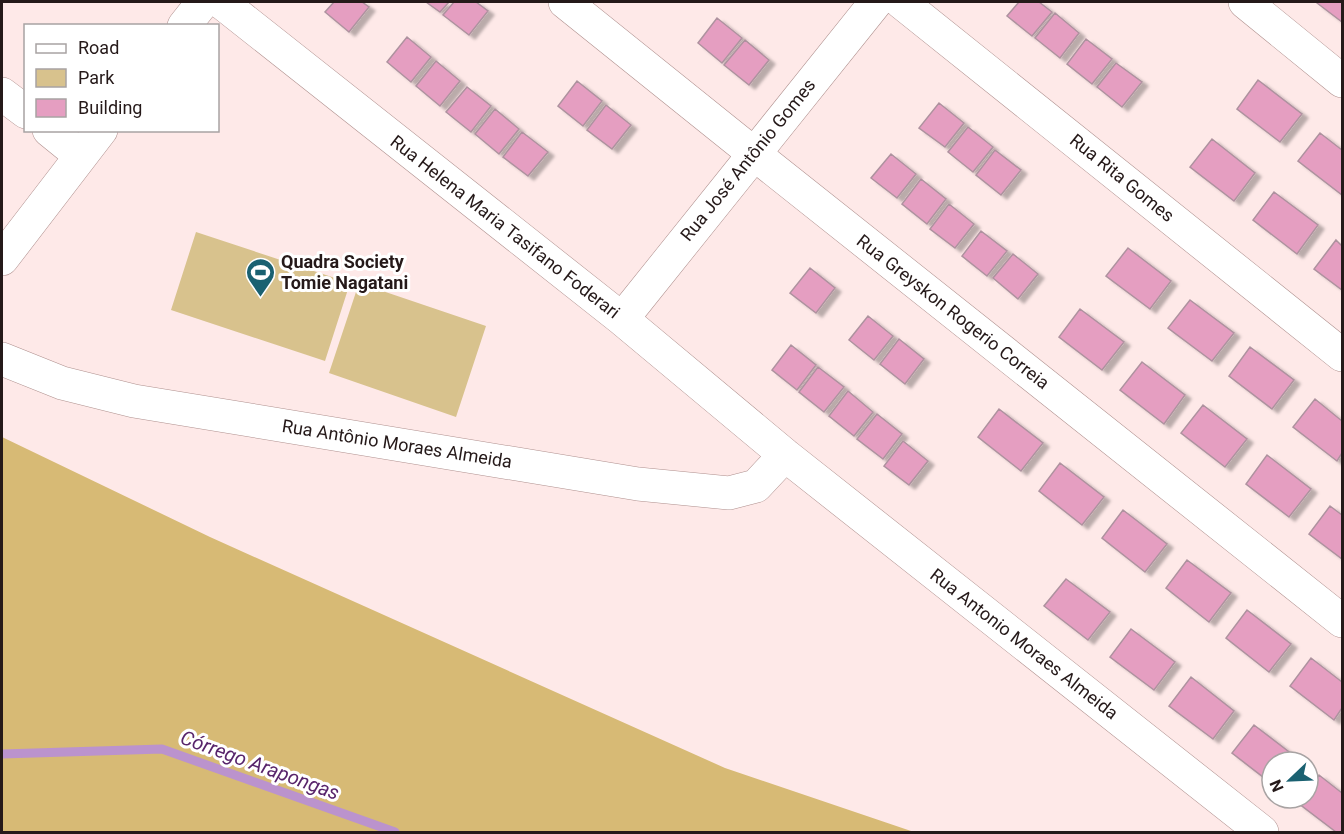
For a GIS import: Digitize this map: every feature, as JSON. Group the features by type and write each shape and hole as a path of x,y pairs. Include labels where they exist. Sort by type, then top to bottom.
{"street":[{"path":"186,24 203,2"},
{"name":"Rua Helena Maria Tasifano Foderari","path":"221,2 621,319 785,455"},
{"name":"Rua Greyskon Rogerio Correia","path":"565,2 1342,621"},
{"name":"Rua José Antônio Gomes","path":"621,319 876,2"},
{"name":"Rua Rita Gomes","path":"902,2 1342,355"},
{"path":"1245,2 1342,81"},
{"path":"2,94 24,110"},
{"path":"51,132 81,156"},
{"path":"2,259 99,132"},
{"name":"Rua Antônio Moraes Almeida","path":"2,358 62,383 134,401 638,484 729,493 756,486 785,455"},
{"name":"Rua Antonio Moraes Almeida","path":"785,455 1262,832"}],"green space":[{"name":"Quadra Society Tomie Nagatani","path":"196,232 350,283 325,361 171,310"},
{"path":"359,283 486,326 456,417 329,373"}],"shaded area":[{"path":"2,437 210,537 725,768 914,832 2,832"}],"building":[{"path":"334,2 362,2 369,7 349,32 325,12"},
{"path":"426,2 449,2 440,12"},
{"path":"454,2 476,2 488,11 469,35 443,15"},
{"path":"1019,2 1039,2 1052,12 1032,36 1007,16"},
{"path":"1342,2 1342,22 1317,3"},
{"path":"1055,13 1079,33 1060,58 1035,38"},
{"path":"717,18 742,38 722,63 698,43"},
{"path":"407,37 431,57 411,82 387,62"},
{"path":"1086,39 1112,59 1092,84 1067,64"},
{"path":"745,40 769,60 749,85 724,65"},
{"path":"436,61 460,81 440,106 416,86"},
{"path":"1116,63 1142,82 1122,107 1097,87"},
{"path":"1258,80 1302,114 1280,142 1237,109"},
{"path":"577,81 602,101 583,126 558,106"},
{"path":"467,87 491,106 471,132 446,112"},
{"path":"939,103 964,123 945,147 919,128"},
{"path":"606,105 631,125 612,149 587,130"},
{"path":"495,109 519,129 499,154 475,134"},
{"path":"968,127 993,147 973,172 948,152"},
{"path":"522,132 548,152 528,176 503,157"},
{"path":"1320,133 1342,150 1342,195 1298,161"},
{"path":"1212,139 1255,173 1234,201 1190,167"},
{"path":"995,150 1021,170 1001,195 976,175"},
{"path":"891,154 916,174 897,198 871,178"},
{"path":"921,179 946,199 927,224 902,204"},
{"path":"1274,192 1318,225 1297,254 1253,220"},
{"path":"949,204 974,224 955,248 930,229"},
{"path":"981,231 1007,251 987,276 962,256"},
{"path":"1336,240 1342,246 1342,290 1314,269"},
{"path":"1128,248 1171,281 1150,309 1106,276"},
{"path":"1013,254 1038,274 1018,299 993,278"},
{"path":"810,268 835,288 816,313 790,293"},
{"path":"1190,300 1234,333 1212,361 1168,328"},
{"path":"1080,309 1124,342 1102,370 1059,337"},
{"path":"868,316 893,336 874,360 849,340"},
{"path":"899,339 924,359 905,384 880,364"},
{"path":"791,345 816,365 797,390 772,370"},
{"path":"1250,347 1294,380 1272,409 1229,376"},
{"path":"1142,362 1185,395 1164,424 1120,390"},
{"path":"818,367 844,387 824,412 799,392"},
{"path":"848,391 873,412 854,436 829,416"},
{"path":"1315,399 1342,421 1342,453 1337,461 1293,427"},
{"path":"1203,405 1247,439 1225,467 1181,433"},
{"path":"999,409 1043,443 1021,471 978,437"},
{"path":"877,414 902,434 883,459 857,439"},
{"path":"903,441 928,461 909,485 884,466"},
{"path":"1267,455 1311,489 1289,517 1246,484"},
{"path":"1060,463 1104,497 1082,525 1039,491"},
{"path":"1330,506 1342,515 1342,559 1309,534"},
{"path":"1123,510 1167,544 1145,572 1102,538"},
{"path":"1187,560 1231,593 1209,622 1166,588"},
{"path":"1066,579 1110,612 1088,640 1044,606"},
{"path":"1247,610 1291,644 1269,672 1226,638"},
{"path":"1131,629 1175,662 1154,690 1110,657"},
{"path":"1311,658 1342,682 1342,708 1334,720 1290,686"},
{"path":"1191,677 1234,711 1213,739 1169,706"},
{"path":"1254,725 1287,750 1260,750 1260,775 1232,753"},
{"path":"1320,776 1342,793 1342,832 1336,832 1307,810 1320,810"}],"waterway":[{"name":"Córrego Arapongas","path":"2,754 162,749 395,832"}],"place":[{"name":"Quadra Society Tomie Nagatani","path":"260,298"}]}
